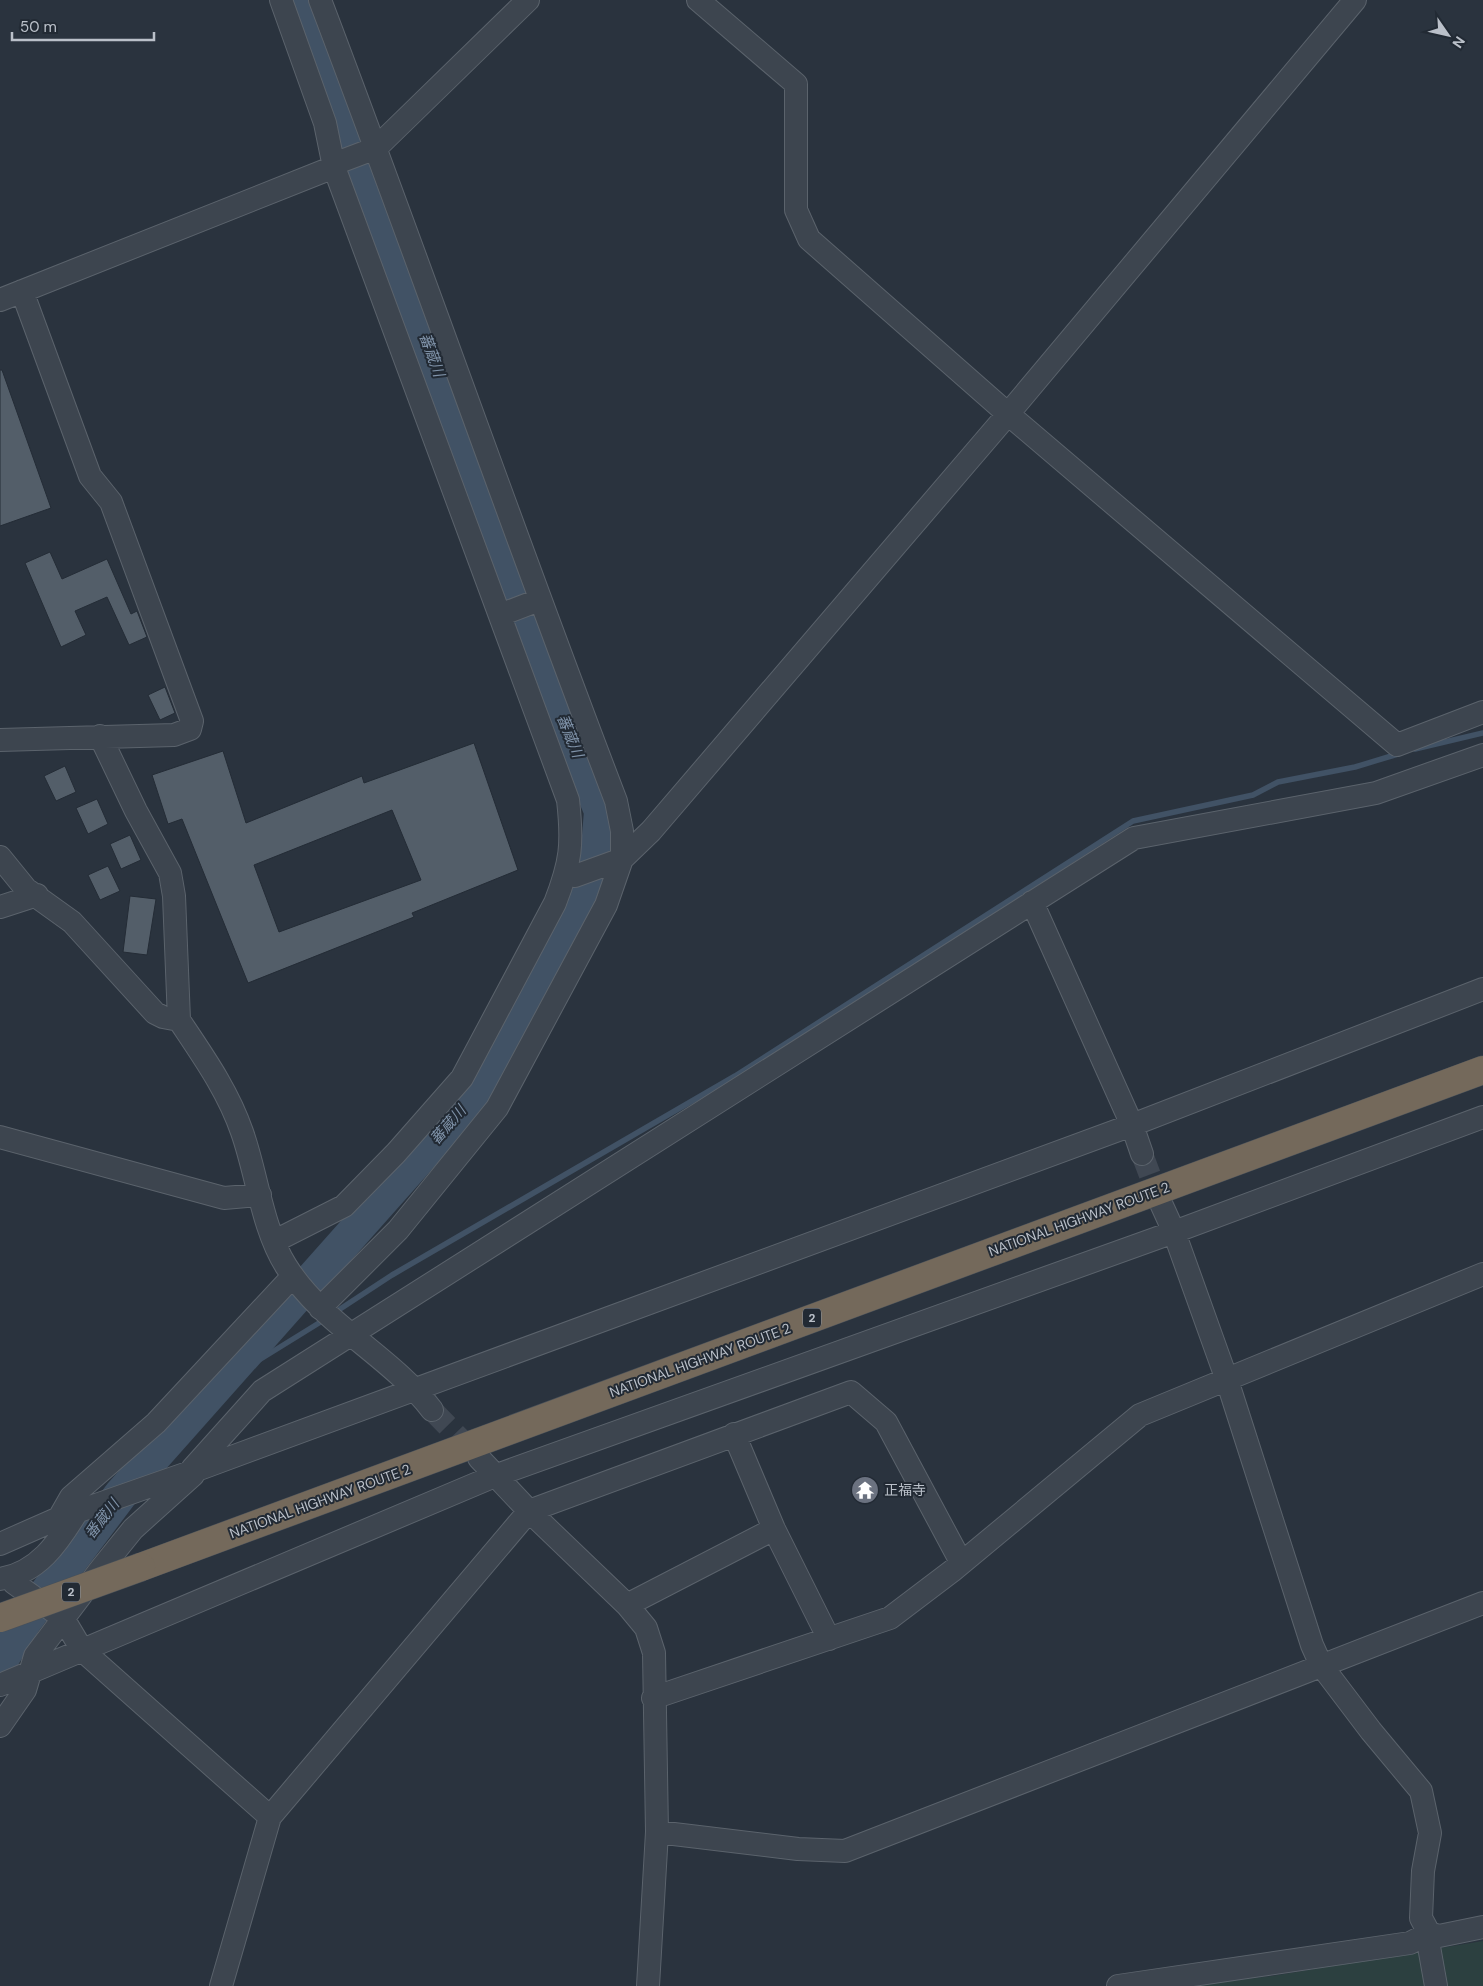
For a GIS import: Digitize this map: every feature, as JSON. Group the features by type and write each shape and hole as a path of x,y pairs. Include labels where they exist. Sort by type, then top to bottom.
{"highway":[{"name":"NATIONAL HIGHWAY ROUTE 2","path":"0,1618 1483,1070"}],"street":[{"path":"275,1241 344,1206 396,1153 462,1078 571,875 572,836 568,800 503,614 471,542 347,198 325,123 281,0"},
{"path":"320,0 376,148 538,601 616,801 622,831 621,859 606,905 497,1108 398,1230 320,1309"},
{"path":"0,300 376,148 528,0"},
{"path":"698,0 796,84 796,210 809,239 1008,414 1397,745 1483,712"},
{"path":"571,875 621,859 651,831 1008,414 1355,0"},
{"path":"0,740 174,735 190,729 192,720 111,502 90,476 22,291"},
{"path":"503,614 538,601"},
{"path":"100,736 136,811 170,873 174,896 179,1020 212,1070 229,1101 242,1133 275,1241 295,1279 320,1309 415,1388 432,1410"},
{"path":"0,1726 25,1690 28,1673 35,1656 63,1618 133,1529 196,1470 262,1391 1134,838 1376,792 1483,755"},
{"path":"0,857 26,888 72,922 155,1013 163,1017 179,1020"},
{"path":"0,907 37,895"},
{"path":"1032,902 1132,1125 1142,1154"},
{"path":"0,1544 68,1515 196,1470 1132,1125 1483,989"},
{"path":"0,1685 497,1474 1174,1232 1483,1116"},
{"path":"0,1138 224,1198 260,1195"},
{"path":"1160,1200 1174,1232 1227,1380 1312,1645 1321,1665 1421,1791 1430,1832 1423,1871 1421,1918 1429,1937 1436,1986"},
{"path":"653,1698 890,1618 952,1571 1140,1415 1483,1274"},
{"path":"0,1612 11,1580 40,1561 60,1540 71,1498 156,1423 295,1279"},
{"path":"221,1986 270,1817 529,1511 851,1392 886,1422 961,1562"},
{"path":"734,1434 774,1529 829,1639"},
{"path":"479,1458 497,1474 529,1511 627,1605 646,1628 654,1653 653,1698 656,1832 648,1986"},
{"path":"627,1605 774,1529"},
{"path":"11,1580 63,1618 82,1650 270,1817"},
{"path":"656,1832 798,1849 846,1851 1483,1602"},
{"path":"1118,1986 1410,1943 1429,1937 1483,1927"}],"green space":[{"path":"1483,1941 1483,1986 1190,1986 1272,1976"}],"building":[{"path":"0,370 2,370 51,508 0,526"},
{"path":"50,552 62,579 107,559 131,614 137,611 147,637 129,645 107,597 75,611 86,635 61,647 25,563"},
{"path":"165,687 175,713 160,720 148,695"},
{"path":"474,743 518,870 412,913 414,917 248,983 182,819 168,824 152,775 223,751 246,823 362,776 364,783","holes":["392,810 421,880 279,932 254,865"]},
{"path":"65,766 76,792 56,801 44,776"},
{"path":"97,799 108,824 88,834 76,808"},
{"path":"130,835 141,860 121,869 110,844"},
{"path":"108,866 120,891 100,900 88,875"},
{"path":"130,896 156,899 147,955 123,952"}],"waterway":[{"name":"蕃蔵川","path":"0,1662 25,1621 121,1494 463,1109 484,1079 577,901 598,848 601,811 550,686 497,532 301,0"},
{"path":"1415,749 1483,733"},
{"path":"334,1313 392,1275 735,1076 1133,821 1253,795 1278,782 1355,767 1398,754"},
{"path":"217,1386 327,1318"}],"tunnel":[{"path":"1142,1154 1159,1199"},
{"path":"432,1410 478,1457"}],"place":[{"name":"正福寺","path":"865,1490"}],"water label":[{"name":"番蔵川","path":"102,1519"}]}
